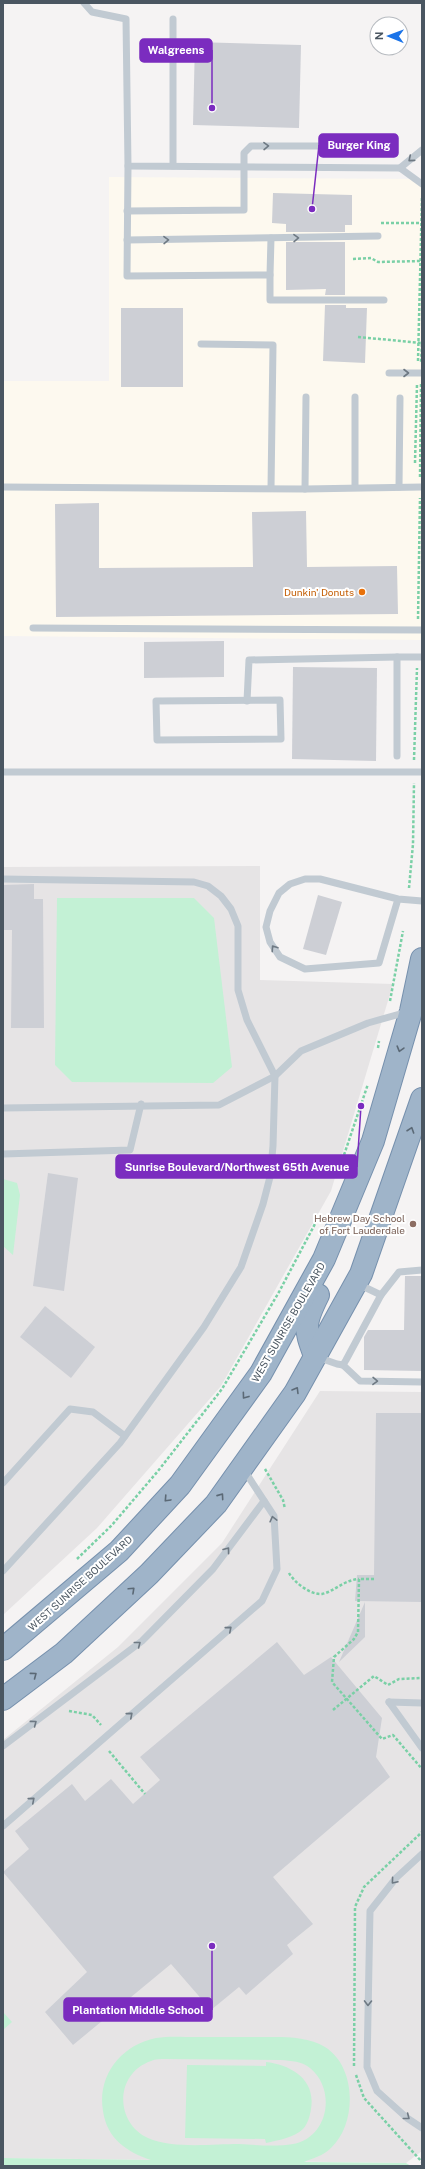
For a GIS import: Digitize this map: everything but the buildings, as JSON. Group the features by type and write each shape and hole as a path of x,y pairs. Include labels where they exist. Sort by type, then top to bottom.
{"highway":[{"name":"WEST SUNRISE BOULEVARD","path":"3,1649 119,1551 180,1485 261,1374 324,1259 373,1142 411,1011 422,959"},
{"path":"3,1699 64,1653 149,1574 251,1465 295,1392 361,1274 422,1099"},
{"path":"315,1356 308,1340 306,1327 307,1320 353,1229 355,1209 350,1196"}],"lane":[{"path":"84,3 92,12 126,19 128,166 127,276 270,275"},
{"path":"173,19 173,166"},
{"path":"127,211 244,210 244,153 251,146 318,146"},
{"path":"400,168 422,150"},
{"path":"128,166 400,168 422,184"},
{"path":"127,240 378,236"},
{"path":"271,238 270,300 384,300"},
{"path":"201,344 273,346 271,488"},
{"path":"389,373 420,373"},
{"path":"305,489 306,397"},
{"path":"355,397 355,486"},
{"path":"399,487 400,398"},
{"path":"3,487 305,489 355,486 422,487"},
{"path":"33,628 422,630"},
{"path":"397,657 397,756"},
{"path":"247,701 249,660 422,657"},
{"path":"280,700 281,739 158,740 156,701 247,701 280,700"},
{"path":"3,772 422,772"},
{"path":"3,879 194,882 208,886 221,896 231,909 238,926 238,990 247,1020 275,1076 270,1177 263,1204 241,1267 204,1327 126,1436 3,1571"},
{"path":"398,899 378,963 305,969 280,957 270,942 266,927 270,911 279,893 290,884 306,879 320,879 398,899 422,901"},
{"path":"3,1108 141,1104 219,1104 275,1076 301,1051 368,1023 411,1011"},
{"path":"3,1154 130,1150 141,1104"},
{"path":"343,1364 381,1295 399,1272 422,1270"},
{"path":"356,1283 381,1295"},
{"path":"315,1356 337,1364 343,1364 360,1381 422,1382"},
{"path":"3,1483 70,1409 93,1412 126,1436"},
{"path":"3,1826 262,1601 277,1569 274,1516 264,1501 251,1465"},
{"path":"3,1746 142,1641 213,1569 264,1501"},
{"path":"422,1703 389,1702 422,1748"},
{"path":"422,1854 396,1878 370,1911 367,2067 377,2091 407,2118 422,2128"}],"path":[{"path":"415,463 420,373 422,191"},
{"path":"378,223 422,223"},
{"path":"353,259 371,258 378,262 421,261"},
{"path":"378,1053 379,1041"},
{"path":"344,1156 368,1083"},
{"path":"72,1563 112,1525 153,1477 222,1389 279,1292 318,1220"},
{"path":"251,1465 283,1500 286,1511"},
{"path":"286,1568 291,1576 300,1585 311,1592 322,1594 349,1580 374,1579"},
{"path":"359,1579 358,1632 354,1639 334,1657 332,1682 382,1739 393,1735 422,1769"},
{"path":"333,1710 374,1676 388,1685 399,1679 422,1678"}],"shaded area":[{"path":"109,177 422,179 422,640 3,636 3,381 109,381"},
{"path":"260,866 260,980 393,984 331,1191 221,1386 97,1528 3,1615 3,867"},
{"path":"320,1391 422,1392 422,2151 406,2163 3,2158 3,1740 118,1647 222,1543"}],"green space":[{"path":"57,898 194,898 214,918 232,1067 213,1083 72,1082 55,1065"},
{"path":"3,1179 17,1183 20,1195 13,1255 3,1246"},
{"path":"3,2012 12,2022 3,2030"},
{"path":"161,2037 288,2037 314,2042 325,2047 336,2056 348,2081 350,2096 346,2125 340,2138 325,2153 304,2162 406,2163 411,2166 3,2166 3,2158 151,2160 134,2153 120,2143 114,2137 105,2121 102,2098 104,2086 108,2074 122,2055 132,2047","holes":["153,2060 281,2060 300,2063 310,2068 318,2077 324,2088 326,2100 325,2112 321,2123 314,2133 305,2140 293,2144 273,2146 239,2144 169,2144 148,2138 137,2131 129,2121 125,2110 123,2099 125,2087 130,2076 139,2067"]},
{"path":"266,2062 284,2066 293,2070 300,2075 310,2089 312,2098 311,2109 303,2129 291,2137 266,2143 265,2139 185,2138 187,2065 266,2066"}],"place":[{"name":"Walgreens","path":"212,108"},
{"name":"Burger King","path":"312,209"},
{"name":"Dunkin' Donuts","path":"362,592"},
{"name":"Sunrise Boulevard/Northwest 65th Avenue","path":"361,1106"},
{"name":"Hebrew Day School of Fort Lauderdale","path":"413,1224"},
{"name":"Plantation Middle School","path":"212,1946"}]}
